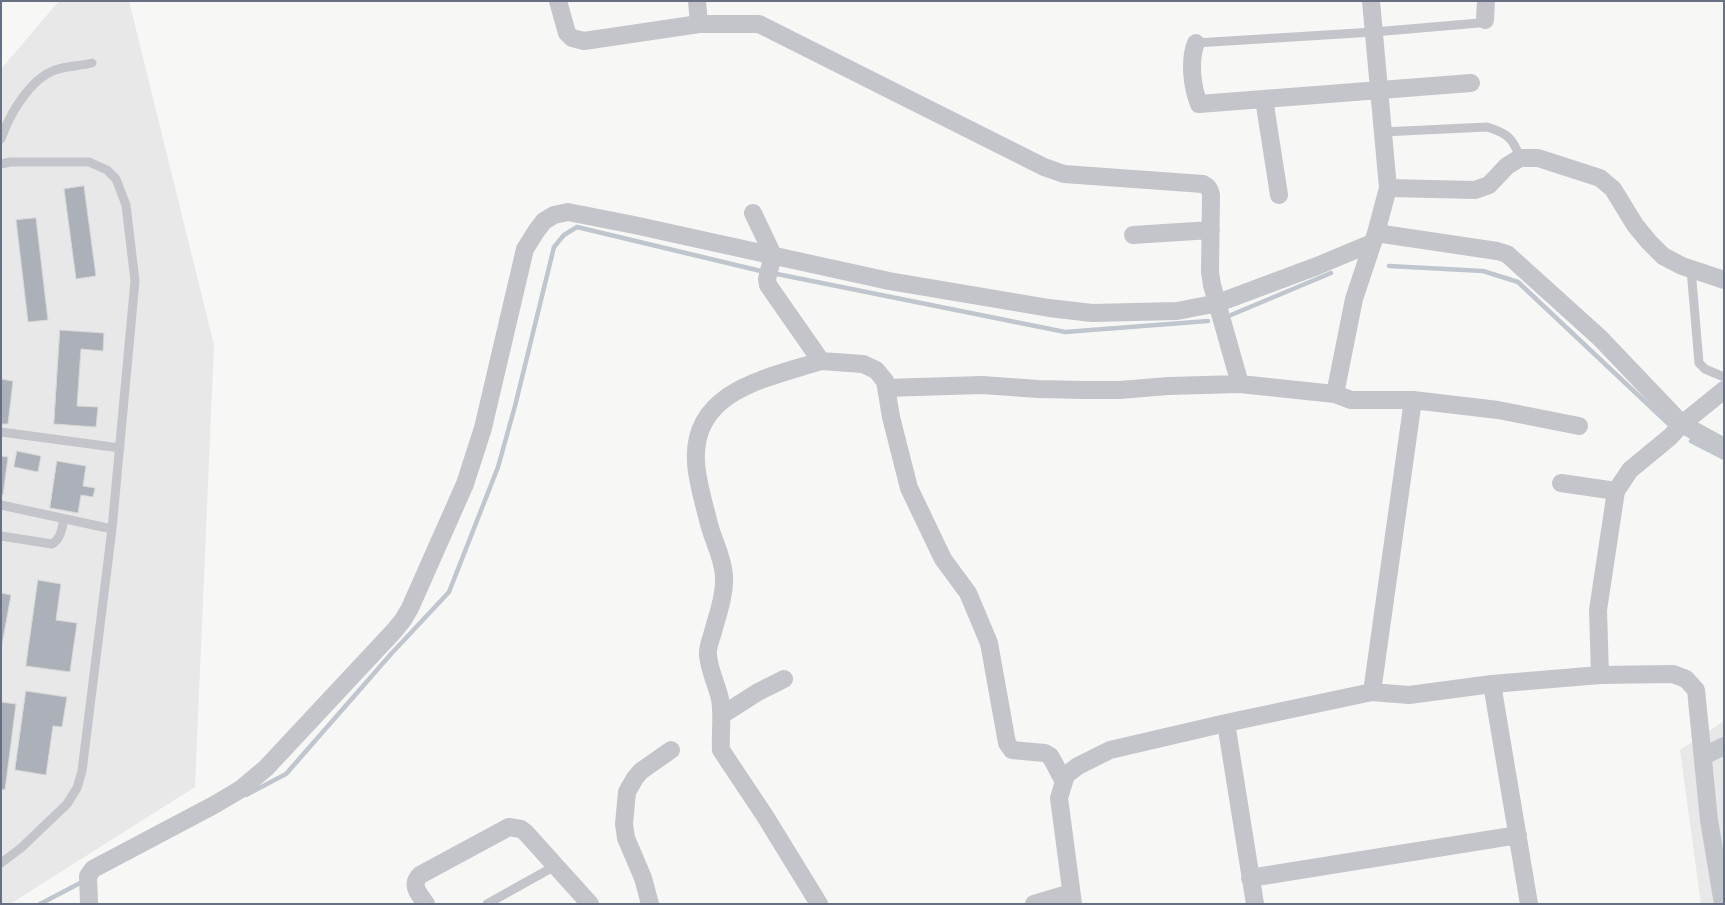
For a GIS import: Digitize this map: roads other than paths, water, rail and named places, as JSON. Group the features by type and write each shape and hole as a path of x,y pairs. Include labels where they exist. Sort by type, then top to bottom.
{"street":[{"path":"558,1 567,33 578,41 700,24 759,24 1033,162 1064,174 1204,184 1208,186 1210,190 1210,272 1212,285 1240,384"},
{"path":"697,1 700,24"},
{"path":"1335,394 1354,300 1388,188 1371,1"},
{"path":"1485,20 1486,1"},
{"path":"1196,42 1193,51 1194,81 1195,93 1199,104 1471,83"},
{"path":"1264,99 1279,195"},
{"path":"1388,188 1475,190 1489,184 1507,166 1520,158 1538,158 1600,178 1613,189 1635,225 1663,256 1682,266 1724,280"},
{"path":"89,891 93,869 214,806 241,789 266,768 404,620 465,484 483,428 525,249 537,230 544,222 554,215 568,212 770,265 889,281 1041,307 1092,313 1177,311 1218,303 1318,266 1374,238 1497,251 1507,254 1600,338 1682,424 1724,447"},
{"path":"753,213 770,265 768,285 821,361"},
{"path":"1133,235 1210,230"},
{"path":"819,904 721,750 722,715 720,699 708,655 710,642 724,592 724,574 718,550 708,522 696,462 697,440 702,423 712,408 723,399 744,387 821,361 863,364 876,370 885,381 891,417 909,488 943,559 968,593 989,643 1007,743 1012,750 1045,753 1050,756 1063,780"},
{"path":"886,388 982,385 1038,389 1120,390 1168,386 1240,384 1335,394 1351,400 1413,400 1498,410 1579,426"},
{"path":"1600,675 1598,610 1616,491 1630,470 1665,442 1682,424 1724,390"},
{"path":"1372,692 1413,400"},
{"path":"1561,483 1616,491"},
{"path":"1034,904 1072,898 1059,798 1063,780 1066,775 1078,766 1110,750 1226,723 1372,692 1409,695 1492,684 1600,675 1673,674 1686,679 1696,690 1704,756 1716,820 1723,904"},
{"path":"722,715 758,692 784,679"},
{"path":"1492,684 1529,904"},
{"path":"1226,723 1255,904"},
{"path":"1704,756 1724,746"},
{"path":"650,904 643,878 626,838 624,824 627,792 641,771 670,750"},
{"path":"426,904 415,887 415,882 420,875 509,827 521,829 526,833 590,904"},
{"path":"1250,878 1518,835"}],"lane":[{"path":"1196,42 1374,32 1479,22 1485,20"},
{"path":"1,139 7,122 18,102 39,80 55,70 92,63"},
{"path":"1382,132 1487,127 1503,132 1516,147 1520,158"},
{"path":"1,164 10,162 89,162 107,170 116,179 126,205 135,281 112,529 82,771 77,788 67,804 20,848 1,863"},
{"path":"1691,269 1699,364 1705,369 1724,377"},
{"path":"1,432 120,448"},
{"path":"1,505 112,529"},
{"path":"1,536 52,544 57,542 64,519"},
{"path":"487,904 555,866"}],"waterway":[{"path":"246,795 286,774 391,654 449,592 498,467 515,406 554,247 564,235 577,227 765,272"},
{"path":"1389,266 1483,271 1518,282 1673,428"},
{"path":"772,273 1065,332 1208,321"},
{"path":"1231,315 1331,273"},
{"path":"1691,441 1724,458"},
{"path":"40,904 84,881"}]}
